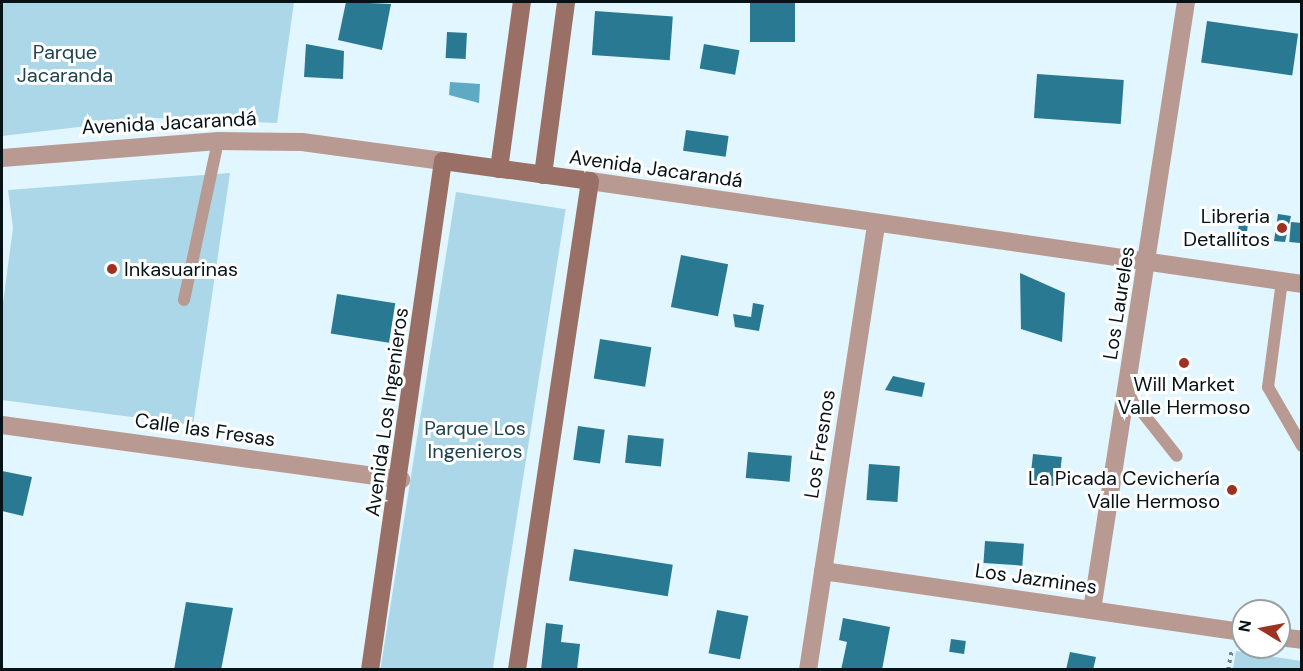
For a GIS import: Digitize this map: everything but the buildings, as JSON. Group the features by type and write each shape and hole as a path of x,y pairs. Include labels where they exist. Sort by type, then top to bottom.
{"street":[{"path":"499,168 522,2"},
{"path":"543,175 566,2"},
{"name":"Los Laureles","path":"1092,610 1149,262 1186,2"},
{"name":"Avenida Jacarandá","path":"2,158 218,141 302,142 499,168 1302,284"},
{"name":"Avenida Los Ingenieros","path":"370,669 401,480 443,161"},
{"path":"517,669 590,181"},
{"name":"Los Fresnos","path":"808,669 876,224"},
{"name":"Calle las Fresas","path":"2,425 401,480"},
{"name":"Los Jazmines","path":"824,571 1231,630"}],"lane":[{"path":"184,300 218,141"},
{"path":"1282,281 1268,387 1302,446"},
{"path":"1128,393 1177,456"}],"green space":[{"name":"Parque Jacaranda","path":"2,2 294,2 277,123 155,118 2,136"},
{"name":"Inkasuarinas","path":"230,173 193,425 2,400 2,310 13,228 8,190"},
{"name":"Parque Los Ingenieros","path":"456,192 566,209 493,670 381,668"},
{"path":"1235,659 1301,661 1301,669 1233,669"}],"shaded area":[{"path":"450,82 480,84 479,103 449,95"}],"place":[{"name":"Libreria Detallitos","path":"1282,228"},
{"name":"Inkasuarinas","path":"112,269"},
{"name":"Will Market Valle Hermoso","path":"1184,363"},
{"name":"La Picada Cevichería Valle Hermoso","path":"1232,490"}]}
